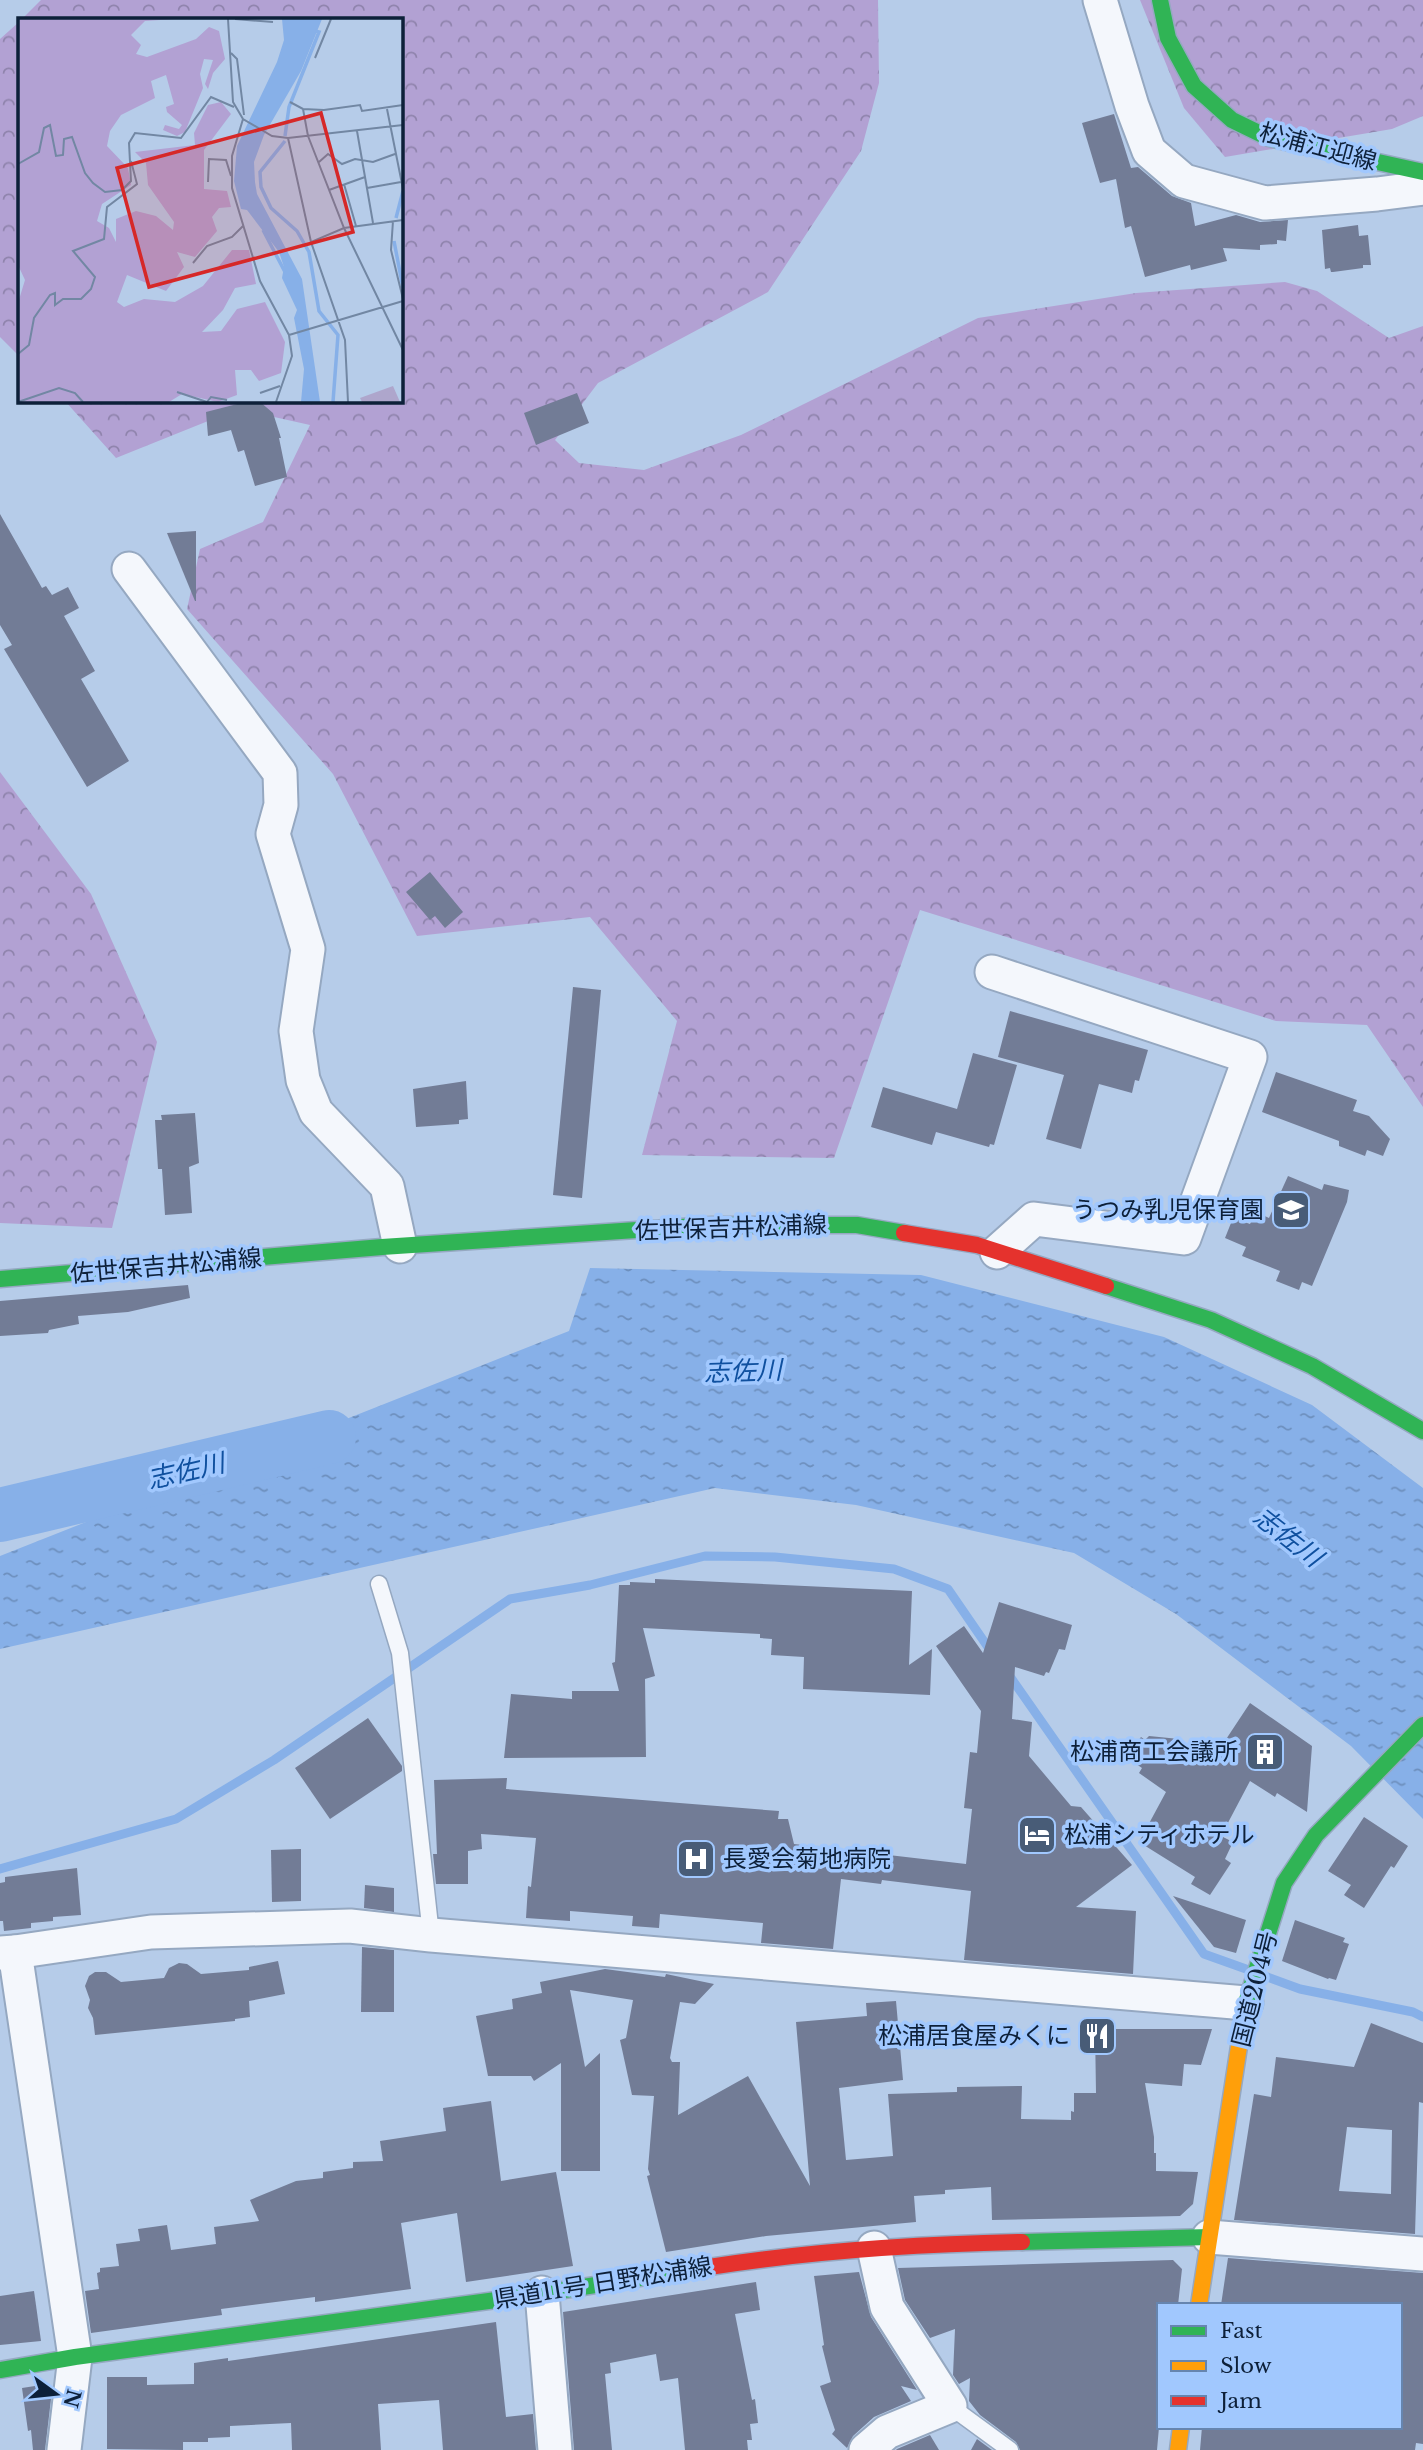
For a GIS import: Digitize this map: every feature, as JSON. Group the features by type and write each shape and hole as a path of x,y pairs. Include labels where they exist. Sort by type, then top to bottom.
{"main road":[{"name":"松浦江迎線","path":"1160,0 1168,38 1194,86 1232,120 1269,138 1423,172"},
{"name":"佐世保吉井松浦線","path":"0,1279 400,1246 712,1225 857,1225 976,1245 1211,1320 1312,1366 1423,1431"},
{"name":"国道204号","path":"1199,2303 1246,2003 1284,1883 1316,1835 1423,1725"},
{"name":"県道11号 日野松浦線","path":"0,2371 75,2357 542,2293 768,2258 921,2244 1209,2237"},
{"path":"1178,2450 1181,2429"}],"street":[{"path":"1100,0 1132,106 1149,151 1184,181 1265,203 1423,188"},
{"path":"129,569 280,772 281,805 273,834 308,949 296,1031 303,1080 316,1112 387,1186 400,1246"},
{"path":"992,972 1250,1056 1184,1238 1034,1219 997,1252"},
{"path":"64,2450 75,2357 8,1953 151,1932 350,1926 1246,2003"},
{"path":"1209,2237 1423,2254"},
{"path":"866,2450 887,2432 950,2406 887,2307 874,2248"},
{"path":"542,2293 555,2450"}],"lane":[{"path":"379,1584 400,1653 431,1935"},
{"path":"950,2406 1010,2450"}],"green space":[{"path":"41,0 878,0 879,83 861,151 768,292 598,383 555,440 579,463 644,470 741,435 978,318 1136,293 1285,282 1317,291 1389,338 1423,326 1423,1107 1367,1025 1276,1021 920,910 834,1158 642,1155 677,1021 590,917 417,936 333,774 187,609 200,549 263,522 310,425 238,409 116,458 66,402 402,402 402,18 23,18"},
{"path":"1140,0 1423,0 1423,116 1392,129 1225,157 1184,108"},
{"path":"18,23 18,355 0,337 0,39"},
{"path":"0,772 91,894 157,1042 112,1228 0,1223"}],"water":[{"path":"590,1268 921,1275 1164,1337 1312,1405 1423,1488 1423,1819 1351,1746 1176,1614 1074,1553 856,1505 715,1488 0,1649 0,1556 569,1331"}],"building":[{"path":"1114,114 1131,168 1138,167 1172,196 1191,203 1195,226 1236,215 1260,222 1288,220 1286,241 1277,240 1277,244 1260,245 1260,250 1223,248 1227,261 1191,270 1190,265 1145,277 1131,226 1125,228 1116,179 1100,183 1082,123"},
{"path":"1358,225 1359,236 1368,235 1371,265 1333,272 1330,268 1325,269 1322,230"},
{"path":"577,393 589,423 536,445 524,413"},
{"path":"245,402 260,402 273,413 281,438 287,477 255,486 244,450 238,452 231,430 208,436 206,412"},
{"path":"0,514 42,588 46,586 52,595 68,587 79,608 64,616 95,671 81,679 129,761 87,787 4,649 12,645 0,625"},
{"path":"196,531 196,601 195,601 167,533"},
{"path":"430,872 463,912 445,928 435,916 430,920 406,892"},
{"path":"573,987 601,990 582,1198 553,1195"},
{"path":"1010,1011 1148,1050 1139,1081 1135,1080 1132,1093 1099,1084 1081,1149 1046,1139 1064,1075 998,1057"},
{"path":"973,1053 1017,1065 994,1145 990,1144 989,1147 936,1132 932,1145 871,1127 883,1087 957,1109"},
{"path":"1276,1072 1357,1100 1353,1111 1369,1116 1390,1139 1383,1156 1367,1150 1365,1156 1339,1146 1339,1141 1262,1112"},
{"path":"466,1081 468,1119 459,1120 459,1124 416,1127 413,1089"},
{"path":"195,1113 199,1163 189,1167 192,1213 165,1215 162,1169 158,1169 155,1120 162,1120 161,1115"},
{"path":"1288,1176 1322,1190 1324,1184 1349,1190 1347,1202 1312,1286 1302,1282 1299,1290 1276,1281 1280,1271 1242,1256 1246,1247 1225,1238 1233,1218 1250,1224 1256,1212 1269,1218"},
{"path":"188,1285 190,1298 128,1312 78,1316 79,1324 49,1330 48,1333 0,1336 0,1301"},
{"path":"655,1579 912,1591 909,1665 932,1649 930,1695 803,1689 804,1657 771,1655 772,1639 760,1638 760,1634 643,1628 655,1676 645,1679 646,1757 504,1758 511,1694 572,1699 572,1691 619,1691 612,1663 615,1662 619,1585 630,1585 630,1582 655,1583"},
{"path":"999,1602 1072,1625 1065,1650 1059,1649 1049,1673 1046,1672 1044,1676 1015,1667 1012,1719 1032,1722 1029,1756 1071,1806 1081,1807 1132,1865 1076,1907 1136,1911 1133,1974 964,1960 971,1891 882,1880 881,1884 841,1879 833,1949 761,1943 763,1923 660,1914 659,1928 632,1926 633,1916 570,1911 570,1921 526,1918 536,1838 481,1834 482,1849 468,1851 468,1884 436,1884 433,1854 437,1854 434,1780 507,1778 506,1789 779,1811 778,1819 788,1819 794,1844 966,1864 972,1809 964,1808 970,1752 977,1753 981,1711 936,1646 964,1626 983,1653"},
{"path":"1250,1703 1312,1746 1307,1812 1277,1793 1275,1797 1250,1781 1221,1836 1233,1842 1225,1859 1231,1863 1210,1895 1191,1884 1195,1877 1139,1842 1166,1792 1139,1773 1142,1768 1126,1757 1141,1737 1145,1740 1149,1736 1179,1739 1211,1762"},
{"path":"368,1718 402,1766 402,1771 330,1819 295,1768"},
{"path":"1364,1817 1408,1846 1394,1868 1391,1866 1364,1908 1344,1895 1351,1885 1328,1871"},
{"path":"301,1849 301,1901 272,1902 271,1850"},
{"path":"77,1868 81,1915 53,1917 53,1921 31,1923 31,1928 4,1931 3,1921 0,1921 0,1883 5,1882 5,1877"},
{"path":"365,1885 394,1888 394,1912 364,1908"},
{"path":"1173,1896 1246,1920 1236,1953 1214,1947"},
{"path":"1295,1920 1345,1938 1343,1942 1349,1944 1336,1980 1282,1961"},
{"path":"362,1947 394,1950 394,2012 361,2012"},
{"path":"278,1961 285,1994 249,2001 250,2017 235,2021 95,2035 85,1986 89,1976 95,1972 106,1972 121,1982 164,1978 169,1968 179,1963 187,1964 201,1974 249,1970 249,1967"},
{"path":"605,1969 665,1977 666,1974 714,1984 695,2004 680,2002 670,2058 672,2062 680,2062 678,2115 748,2076 810,2186 796,2022 867,2016 866,2003 896,2001 903,2080 839,2088 846,2160 893,2156 888,2094 957,2092 957,2087 1022,2086 1021,2119 1071,2120 1074,2093 1096,2093 1095,2029 1212,2029 1201,2065 1184,2064 1182,2086 1145,2083 1156,2153 1156,2171 1198,2172 1193,2204 1180,2216 992,2220 991,2187 945,2190 945,2194 914,2196 916,2222 766,2236 666,2252 647,2176 650,2175 648,2169 654,2096 632,2095 620,2040 626,2038 633,2000 570,1990 585,2067 600,2053 600,2171 561,2171 561,2063 534,2081 531,2076 488,2076 476,2016 513,2009 512,1999 542,1993 540,1982"},
{"path":"1371,2023 1423,2043 1423,2103 1419,2102 1415,2234 1234,2220 1254,2094 1271,2097 1276,2057 1354,2067","holes":["1347,2127 1392,2130 1391,2194 1339,2191"]},
{"path":"491,2101 501,2181 556,2172 573,2266 466,2282 457,2213 401,2223 411,2289 315,2302 315,2297 221,2309 222,2315 91,2333 85,2291 99,2289 97,2273 100,2268 119,2266 116,2244 140,2241 138,2229 167,2225 171,2250 216,2244 214,2227 259,2221 250,2200 296,2181 323,2178 323,2172 353,2168 353,2162 383,2161 380,2141 446,2131 443,2108"},
{"path":"1228,2258 1423,2273 1423,2444 1416,2443 1415,2450 1200,2450 1202,2429 1402,2429 1402,2303 1221,2303"},
{"path":"1173,2260 1182,2269 1178,2303 1157,2303 1157,2450 1020,2450 1016,2442 980,2415 969,2401 970,2378 959,2384 953,2375 955,2329 930,2338 905,2300 898,2268"},
{"path":"859,2272 871,2317 917,2390 901,2386 911,2401 874,2417 853,2436 847,2448 832,2434 835,2430 820,2386 831,2382 822,2346 824,2345 814,2276"},
{"path":"756,2282 760,2310 735,2314 758,2423 750,2424 752,2440 747,2440 748,2450 685,2450 678,2378 660,2381 656,2354 610,2363 611,2373 605,2374 612,2450 574,2450 563,2312"},
{"path":"34,2291 41,2341 0,2345 0,2296"},
{"path":"496,2322 506,2417 533,2414 536,2450 443,2450 439,2400 378,2404 381,2450 292,2450 291,2423 230,2426 230,2437 208,2438 208,2442 183,2442 183,2450 107,2449 107,2377 147,2377 147,2385 194,2384 194,2363 228,2358 228,2361"},
{"path":"48,2384 51,2399 45,2450 33,2450 22,2388"},
{"path":"930,2435 939,2450 896,2450 897,2449"},
{"path":"977,2439 992,2450 971,2450"}],"waterway":[{"name":"志佐川","path":"0,1515 329,1437"},
{"path":"0,1869 176,1819 274,1760 510,1599 590,1585 705,1556 775,1557 894,1569 948,1589 992,1653"},
{"path":"1009,1675 1204,1954 1246,1969"},
{"path":"1262,1975 1300,1989 1413,2012 1423,2017"}],"traffic: fast":[{"path":"1160,0 1168,38 1194,86 1232,120 1269,138 1423,172"},
{"path":"0,1279 382,1247 712,1225 857,1225 904,1233"},
{"path":"1106,1286 1211,1320 1312,1366 1423,1431"},
{"path":"1240,2040 1246,2003 1284,1883 1316,1835 1423,1725"},
{"path":"1022,2242 1209,2237"},
{"path":"0,2370 75,2357 526,2296 709,2267"}],"traffic: slow":[{"path":"1199,2303 1240,2040"},
{"path":"1178,2450 1181,2429"}],"traffic: jam":[{"path":"904,1233 977,1245 1106,1286"},
{"path":"709,2267 865,2249 1022,2242"}],"place":[{"name":"うつみ乳児保育園","path":"1291,1210"},
{"name":"松浦商工会議所","path":"1265,1752"},
{"name":"松浦シティホテル","path":"1037,1835"},
{"name":"長愛会菊地病院","path":"696,1859"},
{"name":"松浦居食屋みくに","path":"1097,2036"}]}
